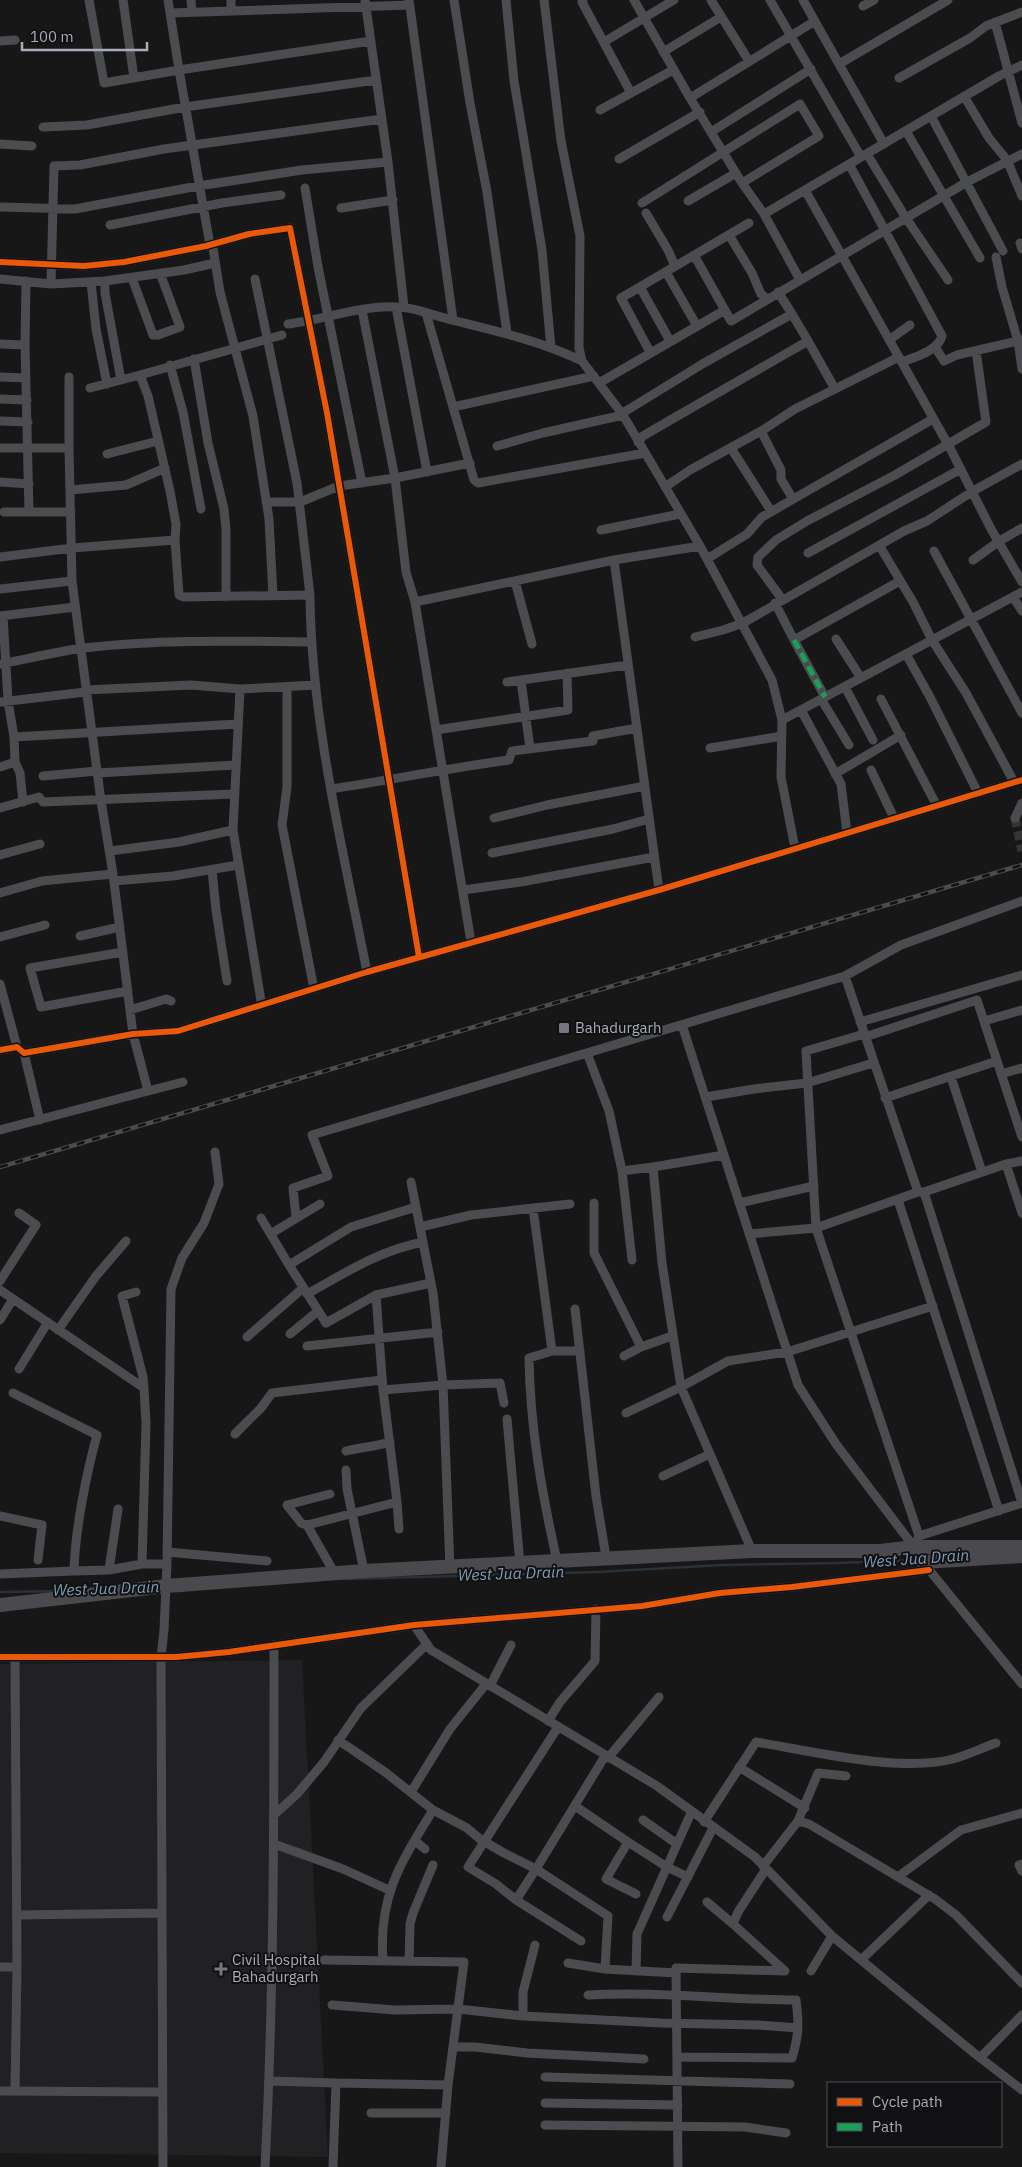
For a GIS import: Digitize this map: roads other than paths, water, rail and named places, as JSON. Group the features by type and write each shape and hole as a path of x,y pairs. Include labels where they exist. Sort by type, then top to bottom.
{"main road":[{"path":"917,1541 926,1566 1022,1556"},
{"path":"0,1605 167,1586 364,1571 520,1564 606,1557 752,1552 880,1551 917,1541 1022,1547"}],"street":[{"path":"89,0 104,83 371,42"},
{"path":"123,0 134,78"},
{"path":"168,0 198,186 210,245 234,348 253,416 266,502 273,596"},
{"path":"191,0 192,12"},
{"path":"231,0 231,11"},
{"path":"272,0 273,10"},
{"path":"454,0 470,103 487,192 507,333"},
{"path":"506,0 514,81 542,250 551,348"},
{"path":"544,0 561,141 580,236 579,348 582,361 622,415 645,453 700,546 772,680 782,720 781,778 795,848"},
{"path":"584,0 582,2 632,93"},
{"path":"634,0 722,152 764,214 800,280"},
{"path":"604,42 674,0"},
{"path":"711,0 749,61"},
{"path":"770,0 864,155 948,280"},
{"path":"803,0 884,144"},
{"path":"863,6 874,0"},
{"path":"839,64 948,0"},
{"path":"170,13 273,10 307,4 409,2 453,320"},
{"path":"365,3 388,162 400,307 427,472"},
{"path":"899,78 995,22 1022,12"},
{"path":"663,52 721,17"},
{"path":"690,98 815,21"},
{"path":"995,22 1022,123"},
{"path":"0,41 15,40"},
{"path":"764,214 964,96 1007,72 1022,66"},
{"path":"711,132 811,69"},
{"path":"600,110 673,70"},
{"path":"43,127 87,125 185,107 376,80"},
{"path":"964,96 1006,160 1022,196"},
{"path":"642,203 800,104 819,136 742,183"},
{"path":"618,159 700,112"},
{"path":"931,116 967,182 1000,254 1000,280 1020,340 1022,369"},
{"path":"51,284 54,166 80,165 164,149 276,132 382,119"},
{"path":"906,131 980,258"},
{"path":"0,144 32,146"},
{"path":"694,255 731,321 967,182 1006,160 1022,154"},
{"path":"0,207 75,208 302,170 388,162"},
{"path":"665,488 690,470 761,431 795,409 835,389 935,347 940,343 942,336 884,232 849,164"},
{"path":"688,202 736,173"},
{"path":"305,188 362,483"},
{"path":"805,190 901,360 973,491 998,542 1022,582"},
{"path":"110,225 203,207 281,195"},
{"path":"341,208 392,200"},
{"path":"646,213 668,250 675,266"},
{"path":"650,352 621,298 749,223"},
{"path":"0,262 84,266 124,262 210,245 248,234 290,228 339,486 419,957"},
{"path":"729,235 752,273 761,294 767,299"},
{"path":"0,279 51,284 91,282 132,278 215,262"},
{"path":"666,272 697,326"},
{"path":"132,278 153,335 158,335 180,327 160,273"},
{"path":"105,280 105,293 121,380"},
{"path":"254,280 266,340 280,392 300,502 310,595 316,685 331,789 367,972"},
{"path":"26,281 25,345 29,512"},
{"path":"91,282 96,329 107,384"},
{"path":"640,287 670,341"},
{"path":"778,292 835,389"},
{"path":"288,324 309,322 362,310 400,307 507,333 582,361"},
{"path":"362,310 394,478 406,572 415,602 471,942"},
{"path":"453,407 596,379 650,352 725,310"},
{"path":"426,313 474,480 478,483 645,453"},
{"path":"497,446 543,433 622,415 696,368 792,314"},
{"path":"889,340 910,325"},
{"path":"90,388 282,335"},
{"path":"935,347 944,361 957,355 1020,340"},
{"path":"638,442 643,436 808,341"},
{"path":"0,344 25,345"},
{"path":"848,745 794,640 779,601 757,565 758,557 776,540 986,422 976,351"},
{"path":"194,359 208,443 224,509 226,530 226,597"},
{"path":"170,365 183,412 201,509"},
{"path":"140,374 148,396 176,524 175,540 179,595 226,597 310,595"},
{"path":"0,377 26,378"},
{"path":"69,377 72,581 101,801 114,877 133,1034 148,1091"},
{"path":"0,399 27,400"},
{"path":"707,559 747,534 762,517 771,511 933,419"},
{"path":"0,421 28,422"},
{"path":"761,431 781,470 781,479 793,499"},
{"path":"107,454 158,441"},
{"path":"0,448 69,448"},
{"path":"731,448 771,511"},
{"path":"266,502 300,502 339,486 394,478 470,463"},
{"path":"695,637 743,623 879,545 927,521 973,491 1022,464"},
{"path":"70,490 126,485 165,468"},
{"path":"808,553 961,469"},
{"path":"0,482 29,484"},
{"path":"4,512 71,512"},
{"path":"602,530 680,514"},
{"path":"973,560 1022,528"},
{"path":"0,557 72,548 175,540"},
{"path":"0,1050 21,1050 133,1034 178,1031 367,972 659,890 1018,781 932,640 913,602 879,545"},
{"path":"415,602 614,560 700,546"},
{"path":"934,551 1021,707"},
{"path":"614,560 659,890"},
{"path":"0,589 72,581"},
{"path":"515,581 532,644"},
{"path":"794,640 900,581"},
{"path":"782,720 1022,592"},
{"path":"1013,596 1022,611"},
{"path":"23,802 20,773 15,762 14,737 4,702 1,616 75,607"},
{"path":"836,639 860,678"},
{"path":"3,664 80,649 193,640 312,642"},
{"path":"906,654 930,697 978,793"},
{"path":"507,682 628,665"},
{"path":"436,730 568,710 567,673"},
{"path":"522,680 530,749"},
{"path":"4,702 86,691 191,685 240,689 316,685"},
{"path":"287,687 287,787 282,825 314,989"},
{"path":"845,687 872,740"},
{"path":"240,689 233,830 261,1001"},
{"path":"881,699 937,806"},
{"path":"801,710 841,784 846,833"},
{"path":"14,737 238,724"},
{"path":"331,789 442,769 509,760 512,751 593,741 593,736 638,728"},
{"path":"835,774 901,735"},
{"path":"710,748 782,736"},
{"path":"0,767 15,762"},
{"path":"43,776 235,766"},
{"path":"871,770 894,818"},
{"path":"494,818 548,805 645,786"},
{"path":"0,808 39,797 43,802 234,794"},
{"path":"1015,818 1022,803"},
{"path":"492,853 649,820"},
{"path":"110,851 179,842 233,830"},
{"path":"0,855 40,844"},
{"path":"463,890 522,882 654,857"},
{"path":"0,893 42,881 173,876 238,865"},
{"path":"212,870 227,981"},
{"path":"296,1217 294,1188 328,1176 312,1135 845,976 901,944 1022,901"},
{"path":"0,937 46,925"},
{"path":"80,936 120,927"},
{"path":"123,952 30,968 41,1007 128,992"},
{"path":"860,1022 1022,975"},
{"path":"845,976 885,1098 921,1192 1022,1503 917,1541"},
{"path":"0,984 21,1050 40,1120"},
{"path":"130,1010 166,999 172,1001"},
{"path":"917,1541 816,1228 806,1051 864,1036 977,1000 1001,1074 1019,1119 1022,1136"},
{"path":"984,1021 1022,1010"},
{"path":"682,1025 798,1385 836,1444 917,1541"},
{"path":"587,1053 609,1112 622,1171 632,1260"},
{"path":"885,1098 997,1062"},
{"path":"706,1098 754,1089 807,1083 873,1063"},
{"path":"1001,1074 1022,1068"},
{"path":"951,1076 982,1172"},
{"path":"0,1130 183,1082"},
{"path":"163,2167 161,1657 167,1586 171,1289 182,1258 204,1223 219,1184 215,1152"},
{"path":"622,1171 724,1155"},
{"path":"749,1234 816,1228 1006,1164 1022,1161"},
{"path":"1006,1164 1022,1213"},
{"path":"654,1167 662,1263 681,1387 752,1552"},
{"path":"411,1182 432,1283 438,1332 443,1385 450,1568"},
{"path":"739,1203 814,1186"},
{"path":"898,1200 999,1511"},
{"path":"594,1203 594,1253 640,1347"},
{"path":"272,1233 320,1204"},
{"path":"420,1227 471,1215 570,1204"},
{"path":"289,1265 350,1227 416,1207"},
{"path":"533,1208 552,1351"},
{"path":"0,1281 36,1225 19,1213"},
{"path":"261,1218 326,1323 376,1295 432,1283"},
{"path":"58,1330 96,1276 126,1241"},
{"path":"247,1337 305,1291 376,1255 402,1246 423,1242"},
{"path":"0,1290 144,1388"},
{"path":"136,1292 122,1296 143,1377 144,1388 146,1424 142,1564"},
{"path":"376,1295 382,1380 399,1530"},
{"path":"0,1320 14,1299"},
{"path":"626,1413 681,1387 728,1361 787,1352 932,1306"},
{"path":"575,1309 596,1496 606,1557"},
{"path":"290,1334 318,1311"},
{"path":"20,1369 48,1322"},
{"path":"308,1346 380,1340 438,1332"},
{"path":"624,1356 640,1347 672,1336"},
{"path":"557,1561 537,1457 529,1358 552,1351 580,1350"},
{"path":"235,1434 272,1394 382,1380"},
{"path":"383,1390 500,1383 504,1403"},
{"path":"13,1393 97,1436 78,1529 74,1572"},
{"path":"507,1420 520,1564"},
{"path":"346,1451 369,1445 374,1447 390,1442"},
{"path":"663,1476 710,1454"},
{"path":"346,1470 347,1489 364,1571"},
{"path":"330,1494 287,1505 302,1523 307,1525 335,1574"},
{"path":"307,1525 397,1502"},
{"path":"109,1570 118,1509"},
{"path":"0,1516 42,1525 38,1560"},
{"path":"167,1552 267,1561"},
{"path":"0,1574 109,1570 142,1564 166,1564"},
{"path":"0,1657 161,1657 228,1652 414,1625 642,1606 720,1593 868,1579 926,1566 1022,1684"},
{"path":"548,1721 560,1702 596,1661 596,1609"},
{"path":"414,1625 431,1650 657,1786 691,1813 755,1857 832,1936 980,2058 1022,2090"},
{"path":"274,1815 297,1794 324,1762 361,1708 427,1644"},
{"path":"266,2167 270,2080 274,1844 274,1645"},
{"path":"411,1792 450,1729 488,1685 511,1645"},
{"path":"15,1657 17,1915 15,2091"},
{"path":"516,1900 607,1757 659,1697"},
{"path":"558,1728 530,1774 483,1841 468,1867 581,1941"},
{"path":"338,1740 370,1761 433,1810 466,1828 483,1841 536,1869 608,1916 605,1969"},
{"path":"704,1822 756,1742 869,1760 921,1763 952,1759 996,1743"},
{"path":"739,1767 804,1808"},
{"path":"733,1924 764,1868 798,1821 818,1773 846,1776"},
{"path":"575,1806 667,1867 688,1877"},
{"path":"383,1961 384,1911 389,1890 414,1841 433,1810"},
{"path":"899,1876 961,1830 1022,1812"},
{"path":"636,1971 637,1934 691,1813"},
{"path":"643,1820 677,1844"},
{"path":"798,1821 808,1824 880,1868 899,1876 929,1895 956,1915 1022,1983"},
{"path":"667,1917 713,1828"},
{"path":"414,1841 425,1849"},
{"path":"628,1842 606,1880 636,1894"},
{"path":"274,1844 343,1869 389,1890"},
{"path":"1022,1864 1019,1865 1022,1871"},
{"path":"409,1961 410,1924 434,1865"},
{"path":"861,1960 929,1895"},
{"path":"678,2167 676,1968 785,1971 706,1902"},
{"path":"17,1915 162,1913"},
{"path":"811,1971 832,1936"},
{"path":"523,2016 523,1992 535,1945"},
{"path":"324,1960 464,1962 448,2085 441,2167"},
{"path":"568,1962 605,1969 676,1973"},
{"path":"0,1967 17,1967"},
{"path":"588,1994 628,1992 676,1996 796,2000 800,2015 798,2039 792,2058 677,2057"},
{"path":"332,2005 395,2010 458,2009 523,2016 798,2028"},
{"path":"980,2058 1022,2015"},
{"path":"454,2047 476,2047 527,2054 644,2058"},
{"path":"545,2077 790,2084"},
{"path":"270,2080 448,2085"},
{"path":"332,2167 336,2083"},
{"path":"0,2091 162,2092"},
{"path":"546,2103 678,2105"},
{"path":"371,2113 446,2113"},
{"path":"545,2125 745,2127 786,2133"}],"waterway":[{"name":"West Jua Drain","path":"346,1579 915,1560"},
{"name":"West Jua Drain","path":"0,1592 61,1591"}],"tunnel":[{"path":"1015,818 1022,851"}],"railway":[{"path":"0,1167 1022,865"}],"place":[{"name":"Bahadurgarh","path":"564,1028"},
{"name":"Civil Hospital Bahadurgarh","path":"221,1969"}]}
